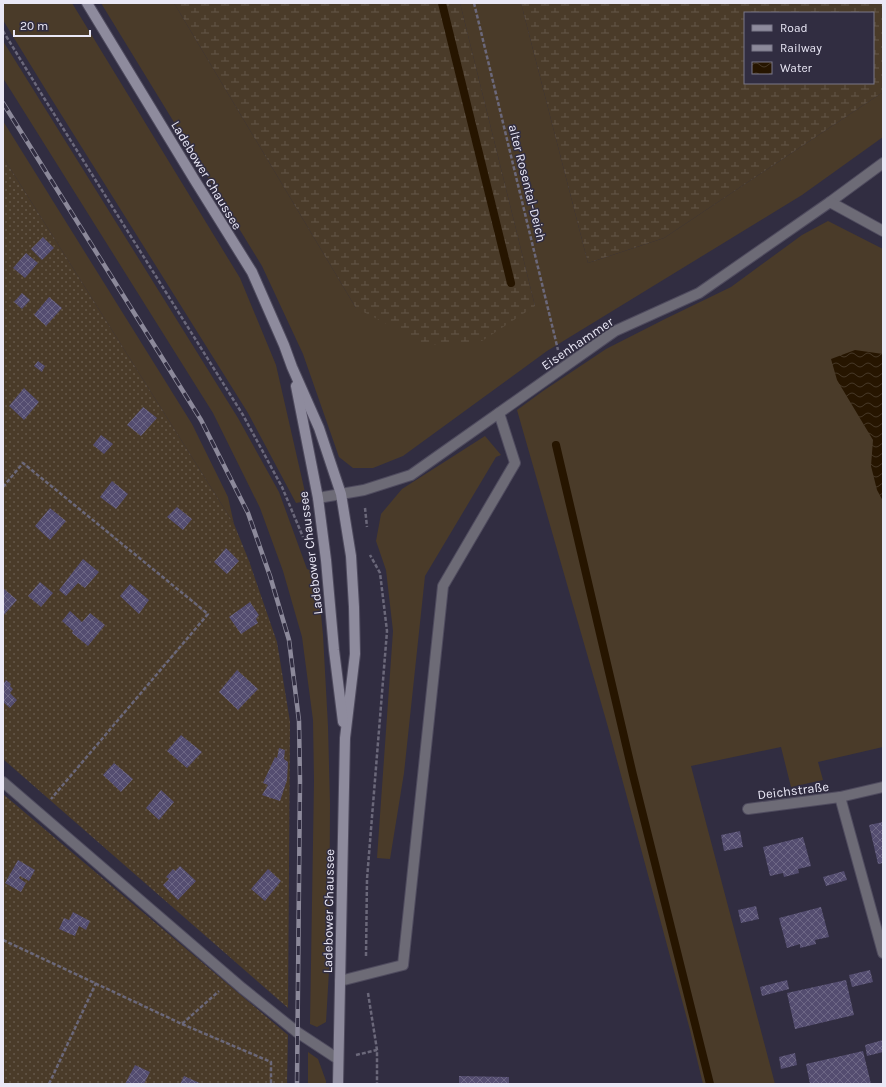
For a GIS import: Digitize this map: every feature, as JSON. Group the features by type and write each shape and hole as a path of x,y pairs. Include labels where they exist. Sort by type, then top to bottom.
{"street":[{"name":"Ladebower Chaussee","path":"87,3 252,272 319,428 340,494 351,556 355,654 345,738 338,1084"},
{"name":"Eisenhammer","path":"318,498 364,490 411,475 616,331 699,293 830,202 883,163"},
{"path":"830,202 883,231"},
{"name":"Ladebower Chaussee","path":"292,367 318,498 345,738"},
{"path":"340,981 403,965 443,586 515,463 499,413"},
{"path":"3,782 232,980 297,1032 338,1059"},
{"name":"Deichstraße","path":"748,809 840,797 883,787"},
{"name":"Deichstraße","path":"840,797 883,953"}],"path":[{"name":"alter Rosental-Deich","path":"474,3 562,368"},
{"path":"3,30 243,415 282,487 305,541"},
{"path":"3,487 23,464 208,614 39,814"},
{"path":"364,490 367,529"},
{"path":"369,553 380,573 387,631 367,879 365,974 377,1050 377,1084"},
{"path":"3,940 182,1024 271,1062 271,1084"},
{"path":"182,1024 232,980"},
{"path":"49,1084 96,983"}],"green space":[{"path":"3,3 72,3 240,278 276,365 307,501 296,503 248,413 3,20"},
{"path":"101,3 174,3 356,308 535,306 460,3 521,3 588,263 664,238 883,92 883,137 802,195 547,351 403,456 373,468 353,468 339,457 303,354 262,266"},
{"path":"174,3 460,3 535,306 482,341 427,345 356,308"},
{"path":"521,3 883,3 883,92 664,238 588,263"},
{"path":"3,41 238,418 279,492 307,569 317,573 323,635 328,726 330,804 329,971 326,1022 317,1027 310,1024 314,781 313,720 302,637 283,571 260,508 213,413 3,78"},
{"path":"3,121 192,424 228,497 234,524 3,157"},
{"path":"3,157 234,524 249,561 277,642 290,722 288,1008 3,759"},
{"path":"828,221 883,249 883,747 818,762 823,780 791,787 781,747 691,766 775,1084 703,1084 690,1030 608,727 517,410 606,349 731,287 802,235"},
{"path":"485,436 501,455 496,457 425,576 404,773 390,859 377,858 393,631 386,570 376,541 381,514 402,489"},
{"path":"3,794 288,1035 287,1084 3,1084"},
{"path":"308,1052 318,1059 326,1084 308,1084"}],"water":[{"path":"855,350 883,354 883,501 877,490 871,466 873,440 837,380 831,359"}],"building":[{"path":"43,237 54,248 42,260 31,249"},
{"path":"26,253 38,263 25,278 13,268"},
{"path":"22,293 30,300 22,309 14,302"},
{"path":"49,297 62,308 46,326 34,315"},
{"path":"38,361 45,366 42,372 34,366"},
{"path":"24,388 39,402 24,420 9,406"},
{"path":"143,407 157,418 141,436 127,425"},
{"path":"101,435 113,444 104,454 93,445"},
{"path":"112,481 128,494 116,509 100,497"},
{"path":"177,507 192,519 183,530 167,517"},
{"path":"50,508 66,521 50,540 35,526"},
{"path":"226,548 239,561 227,574 214,562"},
{"path":"83,559 99,572 85,588 78,583 66,596 59,590"},
{"path":"40,582 53,593 41,607 28,596"},
{"path":"130,584 149,600 139,614 120,596"},
{"path":"3,588 17,600 3,616"},
{"path":"250,602 259,615 256,619 258,623 241,634 229,617"},
{"path":"70,611 82,622 90,613 105,625 88,646 72,633 73,631 62,621"},
{"path":"237,670 258,689 238,710 219,692"},
{"path":"6,680 11,684 10,686 13,689 10,693 17,700 10,708 3,702 3,684"},
{"path":"181,735 202,752 187,768 167,751"},
{"path":"279,748 285,750 284,759 288,762 287,780 280,801 262,795 268,785 263,783 275,757 277,758"},
{"path":"114,763 133,779 121,792 103,775"},
{"path":"161,790 174,802 159,820 146,808"},
{"path":"883,822 883,863 878,864 869,825"},
{"path":"740,831 743,847 724,851 721,835"},
{"path":"803,837 811,866 798,869 799,873 784,877 783,873 770,876 763,847"},
{"path":"18,860 35,870 29,881 20,876 19,878 26,883 21,892 5,883"},
{"path":"180,866 196,881 178,900 163,885 169,879 166,877 173,869 175,871"},
{"path":"268,869 281,881 265,901 251,889"},
{"path":"844,871 847,880 826,886 823,877"},
{"path":"756,906 759,919 741,923 738,910"},
{"path":"821,907 829,937 815,940 816,944 800,948 800,944 787,948 779,918"},
{"path":"73,912 90,921 86,930 79,926 75,936 59,929 64,918 69,920"},
{"path":"870,970 873,982 852,987 849,975"},
{"path":"787,980 789,989 762,996 760,987"},
{"path":"846,980 854,1015 795,1029 787,993"},
{"path":"883,1040 883,1052 867,1056 865,1045"},
{"path":"863,1051 871,1084 810,1084 806,1064"},
{"path":"795,1053 797,1065 781,1069 779,1057"},
{"path":"135,1065 150,1072 144,1084 125,1084"},
{"path":"184,1076 202,1084 180,1084"},
{"path":"459,1076 509,1077 509,1084 459,1084"}],"waterway":[{"path":"442,3 511,283"},
{"path":"556,445 633,775 710,1084"}],"railway":[{"path":"3,103 201,420 248,513 270,576 289,640 299,721 300,781 297,1084"}]}
